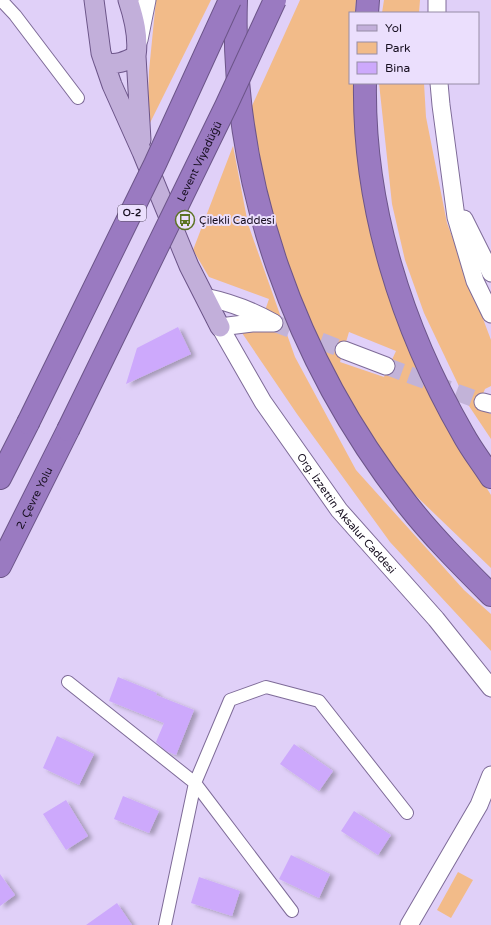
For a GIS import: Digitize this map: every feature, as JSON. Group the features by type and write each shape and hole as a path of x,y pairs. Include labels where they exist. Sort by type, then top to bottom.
{"highway":[{"name":"O-2","path":"0,478 155,164 230,0"},
{"path":"236,0 238,73 245,132 254,183 268,238 286,291 310,348 336,399 380,469 430,531 491,595"},
{"name":"Levent Viyadüğü","path":"68,430 226,106 275,0"},
{"path":"367,12 368,0"},
{"path":"365,84 368,153 375,197 398,293 429,370 464,436 491,477"},
{"name":"2. Çevre Yolu","path":"0,566 68,430"}],"main road":[{"path":"94,0 101,53 104,62 110,63 125,61 137,51 148,0"},
{"path":"128,0 134,17 142,152"},
{"path":"437,0 437,12"},
{"path":"101,53 112,85 142,152 189,266 205,298 220,327 252,323 274,323 257,313 226,302 205,298"},
{"path":"440,84 441,105 456,217 475,281 491,314"},
{"path":"454,197 491,273"},
{"name":"Org. İzzettin Aksalur Caddesi","path":"220,327 263,402 339,510 436,619 491,688"},
{"path":"344,350 386,366"},
{"path":"409,925 480,805 491,775"}],"street":[{"path":"1,0 15,15 78,98"},
{"path":"68,682 195,783 292,912"},
{"path":"165,925 195,783 230,700 266,687 319,701 407,813"}],"green space":[{"path":"156,0 211,0 147,129 149,71"},
{"path":"300,0 356,0 355,12 349,12 349,84 354,84 354,106 365,205 452,433 491,495 491,568 412,492 374,440 339,382 309,321 284,254 265,185 251,108","holes":["349,332 396,351 384,377 340,362"]},
{"path":"384,0 420,0 419,12 382,12"},
{"path":"379,84 424,84 426,117 447,223 491,340 491,386 485,389 477,408 491,414 491,439 467,403 424,313 405,260 392,204"},
{"path":"233,146 248,224 295,357 356,470 464,590 491,614 491,651 390,542 297,414 240,330 260,325 269,299 209,277 193,250"},
{"path":"458,872 473,880 451,918 437,910"}],"building":[{"path":"178,327 191,354 126,384 137,348"},
{"path":"118,677 157,693 156,695 194,710 176,755 166,751 156,742 164,723 109,701"},
{"path":"57,736 94,754 79,785 43,768"},
{"path":"294,744 333,771 319,791 280,764"},
{"path":"123,796 159,811 149,833 114,819"},
{"path":"66,800 88,836 66,850 43,814"},
{"path":"354,811 391,835 378,855 341,831"},
{"path":"291,855 330,874 319,898 279,879"},
{"path":"0,874 15,895 0,906"},
{"path":"199,877 240,891 232,916 191,903"},
{"path":"117,903 132,925 86,925"}],"tunnel":[{"path":"274,323 344,350"},
{"path":"386,366 483,402"}],"place":[{"name":"Çilekli Caddesi","path":"185,220"}]}
